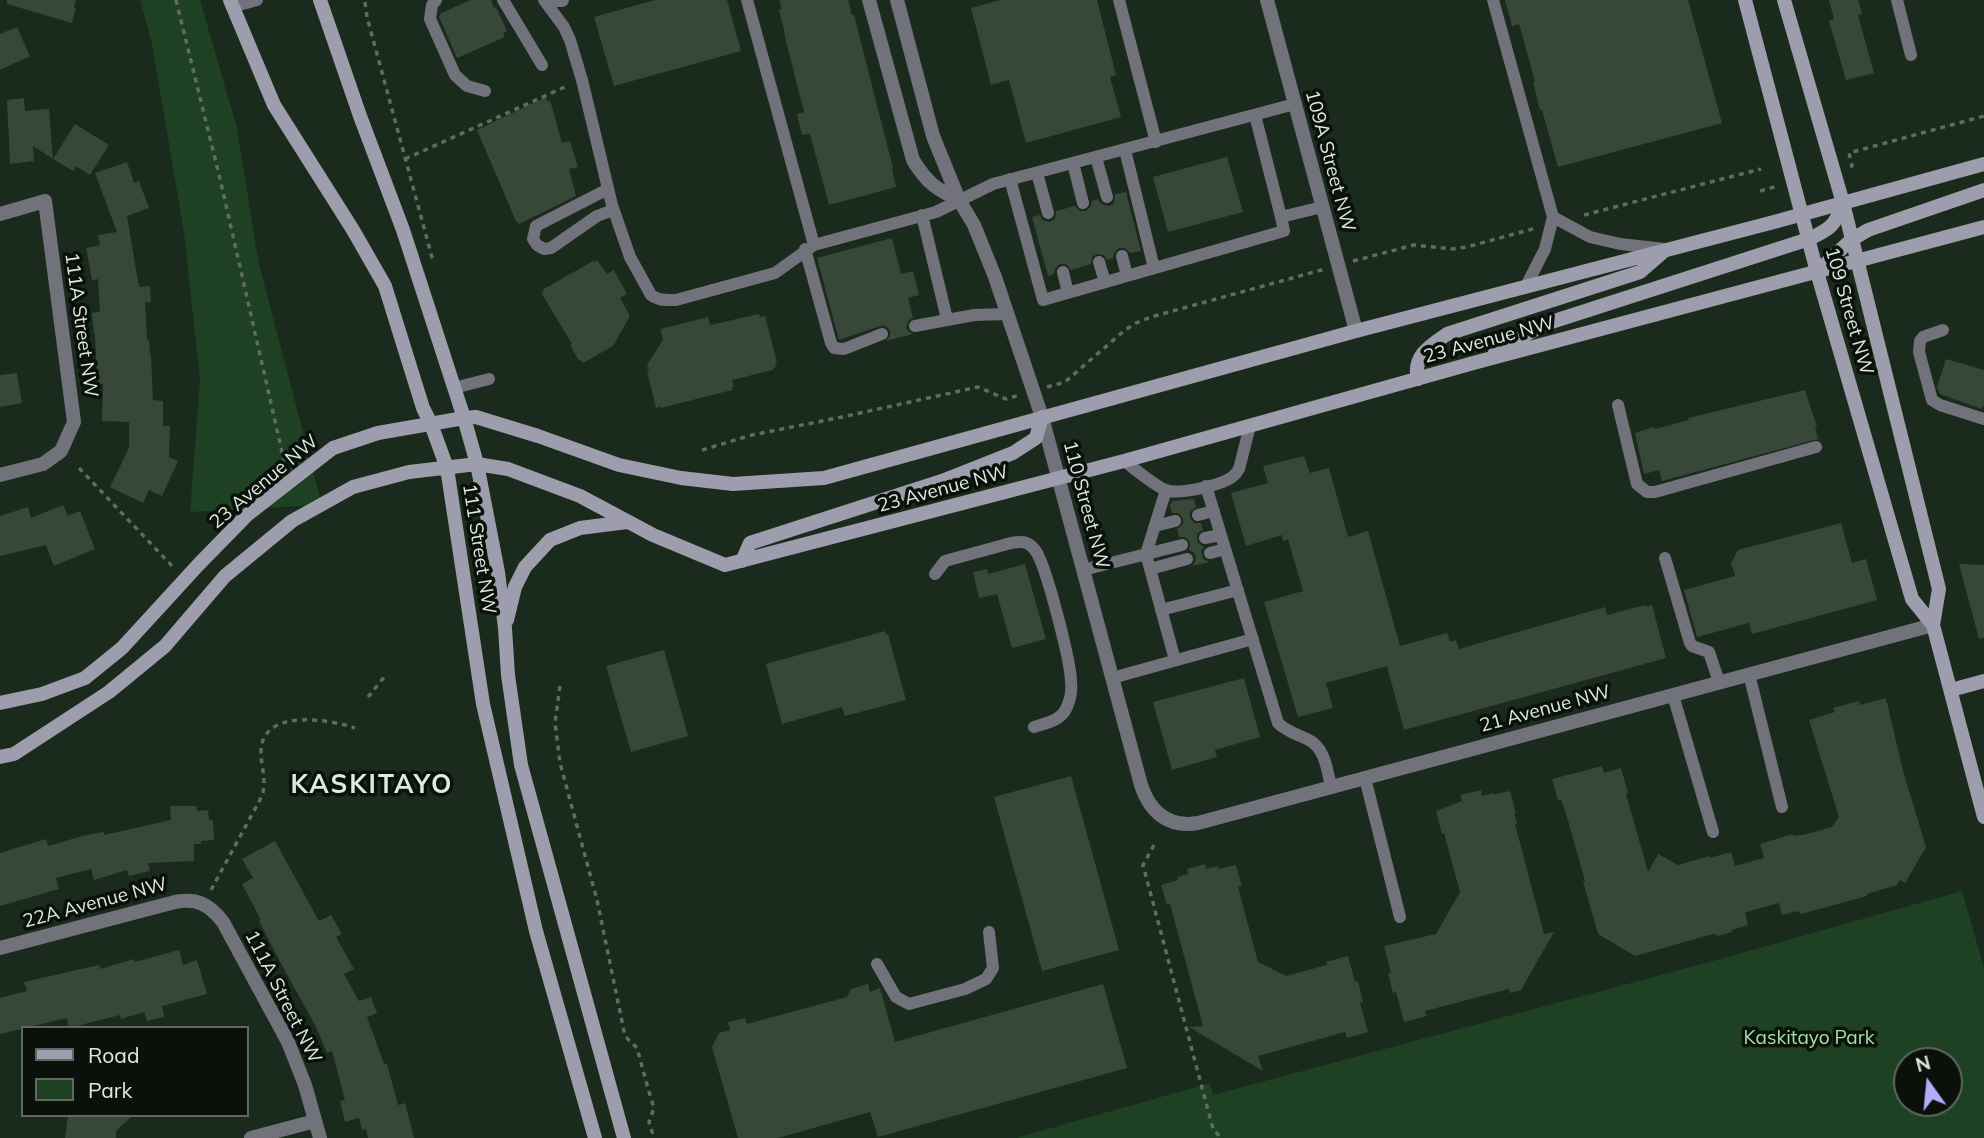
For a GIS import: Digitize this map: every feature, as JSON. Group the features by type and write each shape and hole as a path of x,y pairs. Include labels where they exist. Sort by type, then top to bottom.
{"main road":[{"name":"111 Street NW","path":"320,0 403,230 477,464 498,572 508,675 521,765 624,1138"},
{"name":"109 Street NW","path":"1745,0 1817,272 1912,599 1933,625 1984,817"},
{"name":"109 Street NW","path":"1784,0 1843,202 1939,589 1933,625"},
{"name":"111 Street NW","path":"231,3 274,105 385,286 423,408 447,468 483,704 536,931 595,1138"},
{"name":"23 Avenue NW","path":"0,703 42,694 85,678 122,648 247,515 333,448 378,433 476,417 619,465 681,478 733,484 824,478 1356,331 1984,164"},
{"path":"1817,272 1851,240 1868,230 1984,190"},
{"path":"1477,362 1545,324 1809,239 1835,223 1843,202"},
{"name":"23 Avenue NW","path":"0,757 14,754 109,692 165,646 225,576 292,521 353,487 409,472 477,464 508,469 580,496 653,535 724,565 1124,461 1477,362 1984,227"},
{"path":"1418,379 1416,370 1424,351 1447,334 1640,272 1667,249"},
{"path":"742,561 750,543 942,481 1021,450 1035,439 1042,417"},
{"path":"505,628 515,587 525,566 550,540 580,528 627,522"},
{"path":"1951,690 1984,681"}],"street":[{"path":"551,0 562,0"},
{"path":"869,0 914,160 928,182 959,200"},
{"name":"110 Street NW","path":"897,0 933,136 959,200 977,234 1008,314 1042,417 1144,795 1156,812 1166,820"},
{"name":"109A Street NW","path":"1267,0 1356,331"},
{"name":"111A Street NW","path":"0,214 45,201 74,422 61,451 43,464 0,475"},
{"name":"21 Avenue NW","path":"1166,820 1186,825 1198,823 1933,625"},
{"name":"22A Avenue NW","path":"0,948 175,902 200,902"},
{"name":"111A Street NW","path":"200,902 208,906 223,922 267,1001 297,1064 320,1138"},
{"path":"251,1138 315,1121"}],"lane":[{"path":"231,3 257,0"},
{"path":"436,0 430,12 430,19 451,68 467,86 485,91"},
{"path":"503,0 542,65"},
{"path":"544,0 570,40 613,210 630,257 646,288 656,298 665,300 676,300 775,273 810,247 936,212 993,184 1295,104"},
{"path":"747,0 810,247 831,343 834,348 845,349 883,334"},
{"path":"1118,0 1156,142"},
{"path":"1493,0 1555,220 1545,248 1526,286"},
{"path":"1897,0 1911,55"},
{"path":"1010,179 1043,300 1284,231 1255,115"},
{"path":"1125,150 1154,268"},
{"path":"1097,157 1107,197"},
{"path":"1073,163 1083,203"},
{"path":"1037,173 1048,213"},
{"path":"608,189 536,226 533,239 544,249 551,248 597,216 613,210"},
{"path":"1281,217 1322,207"},
{"path":"922,215 947,319"},
{"path":"1555,220 1590,237 1620,244 1667,249"},
{"path":"1122,256 1127,276"},
{"path":"1100,262 1105,282"},
{"path":"1063,272 1068,293"},
{"path":"915,326 974,315 1008,314"},
{"path":"1943,330 1923,337 1919,347 1933,400 1940,405 1984,419"},
{"path":"454,388 489,379"},
{"path":"1618,405 1637,484 1647,492 1816,447"},
{"path":"1124,461 1166,490 1177,492 1206,486 1227,480 1236,474 1250,426"},
{"path":"1206,486 1278,723 1284,729 1318,746 1331,787"},
{"path":"1166,490 1146,554 1175,660"},
{"path":"1198,515 1214,511"},
{"path":"1155,526 1175,521"},
{"path":"1205,538 1221,535"},
{"path":"935,574 945,561 1011,543 1022,541 1036,551 1046,576 1072,681 1068,706 1062,716 1034,727"},
{"path":"1083,570 1182,545"},
{"path":"1210,553 1225,549"},
{"path":"1665,558 1690,643 1709,652 1719,682"},
{"path":"1150,569 1187,559"},
{"path":"1161,610 1238,590"},
{"path":"1112,678 1253,639"},
{"path":"1749,674 1782,807"},
{"path":"1674,695 1713,832"},
{"path":"1365,778 1401,917"},
{"path":"877,964 896,997 909,1004 965,989 986,979 993,968 989,932"}],"path":[{"path":"176,0 287,474"},
{"path":"365,2 434,265"},
{"path":"405,159 582,80"},
{"path":"1852,166 1849,153 1984,116"},
{"path":"1065,382 1125,330 1151,317 1414,245 1452,249 1467,247 1555,220 1761,169"},
{"path":"702,450 752,435 978,387 1006,399"},
{"path":"79,468 174,568"},
{"path":"368,697 385,676"},
{"path":"560,686 555,723 560,763 600,911 625,1036 637,1048 653,1108 649,1122 654,1138"},
{"path":"200,902 213,889 262,796 265,779 261,751 268,732 284,722 295,721 331,721 355,728"},
{"path":"1154,845 1143,865 1213,1129 1221,1138"}],"green space":[{"path":"140,0 200,0 237,128 258,260 322,505 190,512 200,380 184,232 152,44"},
{"name":"Kaskitayo Park","path":"1962,891 1984,968 1984,1138 1016,1138 1210,1083 1213,1095 1713,961"}],"building":[{"path":"7,0 76,0 76,8 72,23 7,4"},
{"path":"471,0 491,0 507,31 503,33 505,37 457,58 439,17 441,13"},
{"path":"655,0 727,0 741,51 614,86 594,17"},
{"path":"779,0 848,0 896,187 829,205 810,134 802,135 797,114 804,112 784,33"},
{"path":"1001,0 1097,0 1116,75 1110,77 1121,117 1026,143 1009,80 991,85 971,8"},
{"path":"1505,0 1688,0 1722,123 1558,167 1540,110 1519,24 1512,26"},
{"path":"1829,0 1858,0 1862,14 1858,15 1874,73 1846,80 1829,21 1834,19"},
{"path":"17,27 30,56 0,70 0,34"},
{"path":"546,97 548,102 550,100 562,143 570,141 578,167 569,169 576,196 519,224 477,130"},
{"path":"24,98 25,111 49,109 53,159 33,146 34,161 10,164 7,100"},
{"path":"75,124 109,145 90,175 76,166 73,171 53,159"},
{"path":"1227,157 1243,212 1168,232 1153,177"},
{"path":"127,162 134,183 139,181 149,208 127,216 139,287 150,286 151,302 145,302 153,400 163,401 163,426 170,426 169,457 178,461 162,496 149,490 143,503 110,487 129,448 129,422 102,421 103,384 97,384 92,313 100,312 98,279 92,280 86,248 100,245 98,235 117,232 95,173"},
{"path":"1126,192 1141,251 1130,253 1125,248 1119,248 1113,258 1107,260 1104,255 1097,254 1092,257 1091,264 1071,270 1066,264 1060,264 1054,274 1048,276 1032,217 1040,215 1042,220 1050,222 1055,219 1056,211 1075,206 1080,211 1086,211 1092,201 1098,199 1101,204 1109,206 1114,203 1115,194"},
{"path":"892,238 901,274 913,271 919,295 908,298 913,318 906,327 913,334 886,341 890,331 883,325 839,340 817,258"},
{"path":"597,260 607,274 614,270 627,294 620,298 629,318 613,346 583,363 579,361 542,294 544,289"},
{"path":"759,314 760,317 765,316 777,363 773,370 732,380 732,390 656,408 647,365 663,340 660,329 708,317 710,325"},
{"path":"1946,359 1984,370 1982,409 1940,394 1937,387"},
{"path":"17,373 22,403 0,407 0,375"},
{"path":"1805,390 1817,427 1818,439 1662,481 1659,470 1644,474 1635,433"},
{"path":"1304,456 1310,473 1329,468 1348,537 1368,531 1400,646 1447,633 1450,642 1456,640 1459,649 1605,607 1607,615 1652,605 1666,658 1404,730 1387,666 1326,683 1333,708 1298,717 1264,602 1303,591 1288,539 1283,541 1282,535 1246,546 1231,493 1268,483 1263,466"},
{"path":"1194,499 1196,507 1190,512 1190,518 1195,523 1201,523 1203,530 1197,534 1197,540 1204,547 1201,551 1203,559 1210,562 1192,566 1196,557 1189,550 1190,542 1185,537 1179,537 1177,529 1183,524 1183,518 1178,513 1172,513 1170,506 1172,501"},
{"path":"63,505 68,516 80,511 95,549 54,566 46,545 0,556 0,516 28,507 31,518"},
{"path":"1841,523 1852,563 1866,559 1877,600 1752,634 1749,623 1697,637 1684,590 1735,576 1731,563 1738,550"},
{"path":"1025,564 1046,639 1012,648 997,594 979,598 973,572 987,569 988,574"},
{"path":"1959,564 1984,565 1984,638 1979,639"},
{"path":"885,631 906,700 845,716 842,707 782,724 766,664"},
{"path":"664,650 688,736 631,752 606,666"},
{"path":"1244,678 1260,737 1215,750 1217,757 1172,770 1153,702"},
{"path":"1886,698 1903,771 1926,847 1905,883 1900,880 1897,885 1867,896 1801,914 1798,911 1782,915 1779,903 1745,913 1748,925 1732,932 1718,936 1714,934 1635,956 1598,934 1565,810 1561,800 1558,800 1552,779 1602,766 1604,773 1621,768 1648,872 1658,854 1678,865 1731,852 1735,866 1764,858 1760,844 1793,834 1807,834 1832,827 1839,817 1809,720 1835,712 1833,708"},
{"path":"1071,776 1119,950 1042,971 994,797"},
{"path":"1481,790 1482,796 1510,791 1516,813 1515,824 1544,934 1554,932 1521,990 1510,993 1509,989 1425,1011 1427,1016 1404,1022 1396,992 1393,993 1384,946 1436,934 1460,892 1436,811 1462,801 1460,795"},
{"path":"170,806 196,806 197,811 208,810 209,820 213,820 214,840 194,844 194,861 148,863 150,871 129,876 127,870 94,880 91,869 56,878 59,889 0,906 0,853 46,839 48,846 82,836 104,832 104,835 171,820"},
{"path":"275,841 319,921 331,915 342,934 336,937 354,969 344,974 359,1001 371,997 377,1013 367,1017 384,1064 387,1064 398,1105 405,1103 414,1138 368,1138 366,1129 362,1130 359,1118 345,1122 340,1101 345,1100 332,1051 327,1053 242,884 253,878 242,859"},
{"path":"1205,864 1206,869 1236,865 1242,886 1238,887 1258,962 1286,976 1327,965 1326,962 1348,956 1355,982 1358,981 1363,1002 1360,1003 1368,1032 1347,1038 1345,1032 1258,1056 1263,1071 1189,1027 1203,1026 1170,904 1167,905 1161,885 1188,874 1187,869"},
{"path":"179,950 183,965 197,960 207,994 162,1006 164,1017 147,1021 144,1012 121,1019 120,1015 77,1026 69,1026 67,1018 34,1026 21,1026 21,1029 0,1034 0,998 27,991 24,982 99,965 100,969 134,959 135,962"},
{"path":"868,984 870,992 880,988 895,1042 1103,984 1127,1068 878,1137 870,1112 778,1138 738,1138 712,1047 719,1033 730,1030 728,1022 745,1018 747,1024 847,997 851,989"},
{"path":"68,1117 131,1117 116,1131 116,1138 65,1138"}],"district":[{"name":"KASKITAYO","path":"372,785"}]}
